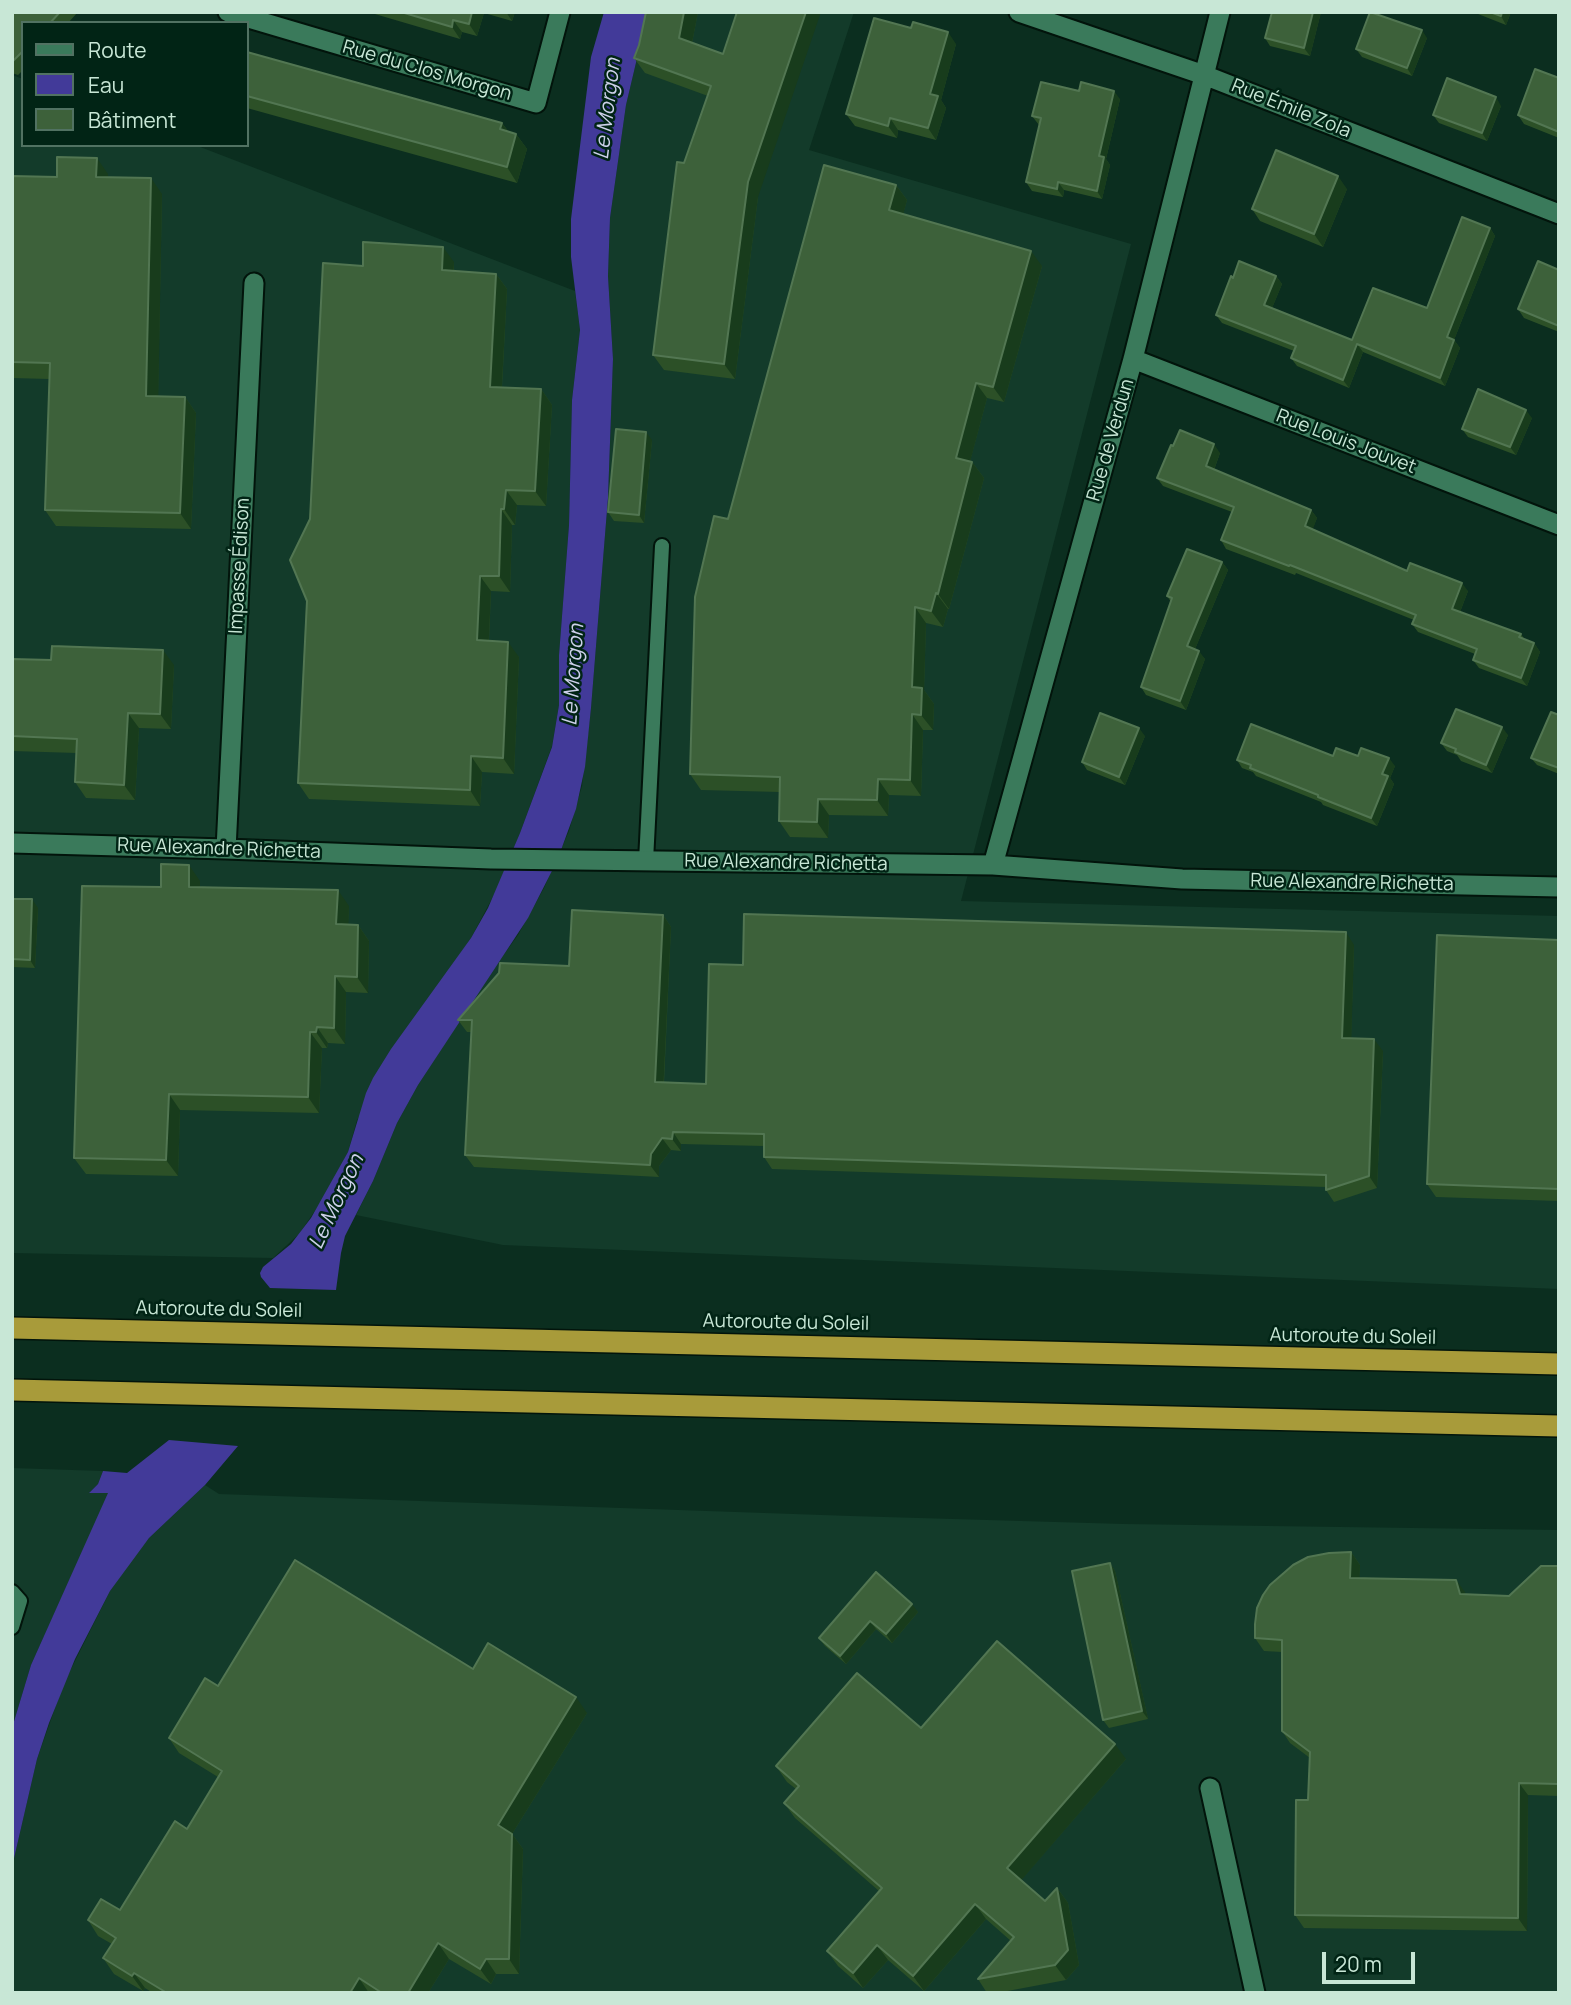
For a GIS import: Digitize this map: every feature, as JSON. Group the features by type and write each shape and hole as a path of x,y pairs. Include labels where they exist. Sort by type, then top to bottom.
{"highway":[{"name":"Autoroute du Soleil","path":"12,1328 1559,1364"},
{"path":"12,1390 1559,1426"}],"street":[{"name":"Rue du Clos Morgon","path":"229,12 536,103 560,12"},
{"name":"Rue Émile Zola","path":"1019,12 1205,75 1559,214"},
{"name":"Rue de Verdun","path":"993,865 1133,359 1220,12"},
{"name":"Impasse Édison","path":"226,849 254,283"},
{"name":"Rue Louis Jouvet","path":"1133,359 1559,525"},
{"name":"Rue Alexandre Richetta","path":"12,844 491,859 993,865 1182,879 1559,887"},
{"path":"1210,1788 1255,1993"}],"lane":[{"path":"646,861 663,546"},
{"path":"12,1592 20,1601 12,1627"}],"shaded area":[{"path":"648,12 854,12 809,150 1131,244 961,901 1559,916 1559,1289 503,1245 356,1215 397,1123 418,1085 518,935 544,888 569,831 582,786 608,498 613,359 608,276 610,218 626,105"},
{"path":"12,75 21,78 21,147 200,147 575,291 580,330 572,400 569,525 559,655 559,705 552,746 497,889 471,938 357,1120 348,1152 325,1196 299,1234 273,1258 12,1253"},
{"path":"12,1468 103,1471 98,1484 90,1492 109,1493 31,1665 12,1728"},
{"path":"205,1485 219,1494 851,1516 1124,1524 1559,1530 1559,1993 12,1993 12,1867 37,1759 64,1683 110,1591 130,1562 149,1538"}],"water":[{"name":"Le Morgon","path":"604,12 648,12 626,105 610,218 608,276 613,359 608,498 585,767 576,809 557,861 528,918 418,1085 397,1123 373,1181 345,1236 336,1290 270,1288 261,1277 263,1267 291,1244 311,1218 348,1152 373,1078 471,938 488,908 552,747 559,705 559,655 569,525 572,400 580,330 571,257 571,219 591,57"},
{"path":"169,1440 238,1446 205,1485 149,1538 110,1591 75,1659 49,1723 37,1759 12,1867 12,1728 31,1665 108,1493 89,1493 98,1484 103,1471 127,1473"}],"building":[{"path":"12,12 60,12 52,21 21,21 21,53 12,62"},
{"path":"401,12 472,12 469,24 453,20 452,27"},
{"path":"646,12 684,12 679,38 723,54 737,12 806,12 748,182 724,364 653,355 677,162 684,163 711,86 634,58"},
{"path":"1272,12 1313,12 1304,48 1265,38"},
{"path":"1370,12 1422,30 1407,68 1356,49"},
{"path":"874,18 911,28 913,22 948,32 930,94 938,96 928,128 890,118 888,126 846,114"},
{"path":"248,52 502,123 500,129 516,134 507,167 248,96"},
{"path":"1535,69 1559,78 1559,132 1518,115"},
{"path":"1447,78 1496,97 1482,133 1433,115"},
{"path":"1041,82 1079,91 1081,82 1114,91 1099,156 1104,157 1097,191 1058,182 1057,189 1026,182 1041,118 1032,116"},
{"path":"1276,150 1338,176 1314,234 1252,209"},
{"path":"57,157 97,158 96,177 151,178 146,396 185,397 180,513 45,510 50,363 12,362 12,176 57,177"},
{"path":"824,165 896,185 889,210 1031,251 993,387 976,383 956,458 972,462 938,594 936,593 931,611 915,607 912,687 922,688 921,715 912,714 910,780 878,779 877,800 818,799 817,822 779,821 780,777 690,774 695,597 714,516 728,519"},
{"path":"1462,217 1490,228 1447,337 1454,340 1440,378 1357,344 1343,380 1291,358 1296,346 1216,315 1239,261 1276,276 1264,305 1352,340 1373,288 1427,308"},
{"path":"363,242 443,247 442,270 496,274 490,387 541,389 535,491 506,490 504,509 501,509 499,576 480,576 477,640 508,642 503,758 471,756 470,790 298,783 307,601 290,560 310,519 323,263 363,266"},
{"path":"1538,261 1559,270 1559,326 1518,309"},
{"path":"1478,389 1526,410 1510,447 1462,429"},
{"path":"616,429 646,432 639,515 608,512"},
{"path":"1180,430 1214,444 1206,466 1311,510 1305,526 1407,571 1410,563 1462,583 1452,609 1521,634 1519,637 1534,643 1521,678 1473,660 1477,649 1412,624 1416,615 1221,540 1234,507 1157,478"},
{"path":"1187,549 1222,562 1187,646 1199,651 1180,701 1141,687 1172,598 1167,596"},
{"path":"52,646 163,650 160,714 128,713 124,785 75,782 77,739 12,736 12,659 51,660"},
{"path":"1456,709 1502,727 1486,765 1441,743"},
{"path":"1551,712 1559,715 1559,768 1531,758"},
{"path":"1100,713 1139,728 1119,777 1082,762"},
{"path":"1251,724 1333,756 1336,748 1358,756 1361,748 1389,758 1382,774 1388,776 1371,818 1250,768 1251,765 1237,760"},
{"path":"161,864 189,865 189,887 338,890 336,924 358,925 357,977 335,976 334,1028 317,1027 316,1032 310,1032 308,1097 169,1094 166,1160 74,1158 82,886 161,887"},
{"path":"12,899 32,899 30,960 12,959"},
{"path":"572,910 663,915 655,1082 706,1084 709,964 743,965 744,914 1346,932 1342,1038 1374,1039 1369,1176 1326,1190 1326,1175 764,1157 764,1134 673,1132 672,1139 662,1138 651,1154 650,1165 465,1155 472,1020 458,1020 499,973 500,963 569,966"},
{"path":"1437,935 1559,940 1559,1189 1427,1184"},
{"path":"1351,1552 1350,1578 1456,1580 1460,1594 1509,1596 1541,1566 1559,1566 1559,1784 1519,1783 1518,1918 1295,1915 1296,1800 1308,1800 1310,1752 1282,1731 1282,1640 1255,1638 1257,1608 1270,1585 1293,1565 1308,1557"},
{"path":"295,1560 473,1669 488,1643 576,1697 498,1825 512,1834 509,1959 486,1959 480,1969 438,1943 408,1993 382,1993 359,1978 350,1993 167,1993 103,1958 116,1938 88,1920 101,1899 120,1910 175,1821 187,1829 222,1771 169,1738 205,1678 218,1686"},
{"path":"1110,1563 1142,1711 1103,1720 1072,1571"},
{"path":"876,1572 912,1604 886,1634 870,1621 840,1656 819,1638"},
{"path":"997,1641 1115,1744 1007,1868 1045,1901 1057,1888 1068,1950 1055,1965 978,1979 1014,1937 975,1904 913,1976 877,1945 853,1973 827,1951 882,1888 784,1803 799,1786 776,1766 857,1673 921,1728"}]}
